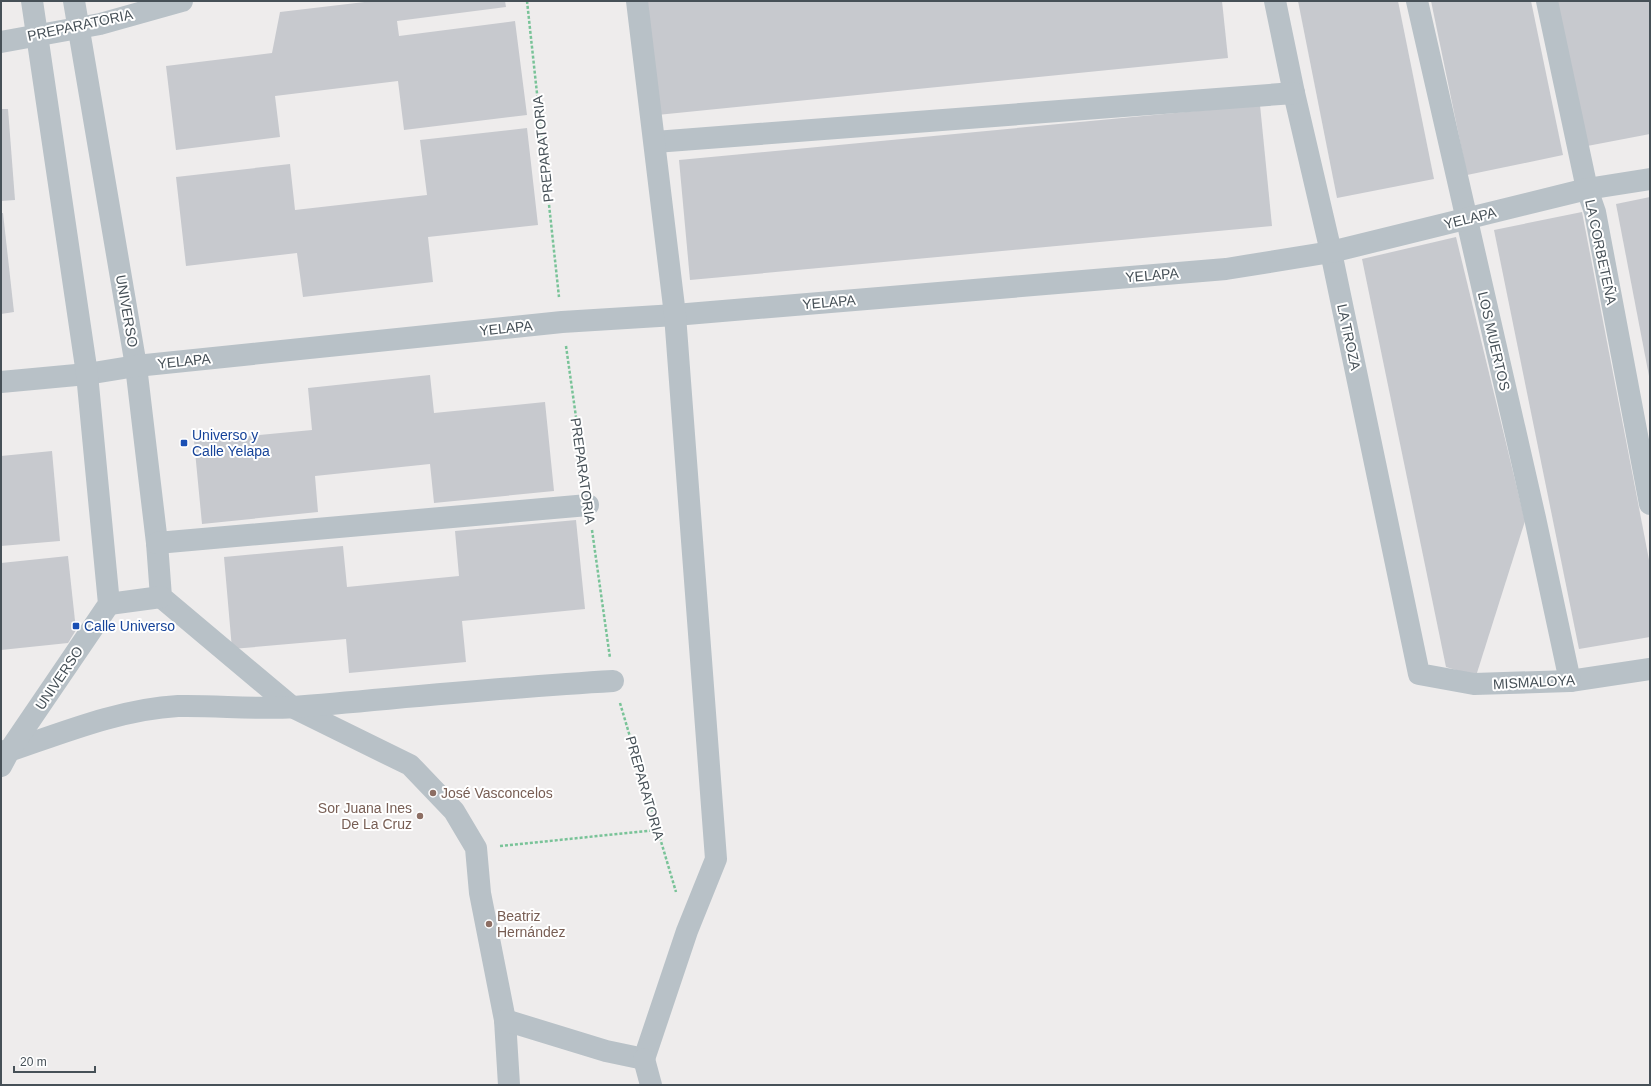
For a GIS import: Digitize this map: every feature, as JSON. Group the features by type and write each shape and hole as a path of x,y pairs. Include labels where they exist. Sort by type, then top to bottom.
{"street":[{"path":"32,1 87,374 109,604 161,597 292,707 410,765 454,811 476,848 480,893 505,1020 509,1085"},
{"name":"UNIVERSO","path":"74,1 136,366 157,543 161,597"},
{"name":"PREPARATORIA","path":"1,42 79,26 100,24 182,1"},
{"path":"637,1 675,314 716,859 687,931 644,1059 651,1085"},
{"name":"LA TROZA","path":"1275,1 1294,93 1331,252 1419,674"},
{"name":"LOS MUERTOS","path":"1417,1 1535,518 1570,681"},
{"name":"LA CORBETEÑA","path":"1547,1 1587,189 1595,212 1650,504"},
{"path":"655,142 1294,93"},
{"name":"YELAPA","path":"1,382 87,374 136,366 562,322 1226,269 1331,252 1587,189 1650,179"},
{"path":"157,543 588,506"},
{"name":"UNIVERSO","path":"4,756 109,604"},
{"name":"MISMALOYA","path":"1419,674 1474,684 1570,681 1650,669"},
{"path":"4,756 86,724 125,714 176,706 292,707 613,680"},
{"path":"505,1020 606,1051 644,1059"}],"path":[{"name":"PREPARATORIA","path":"527,1 562,322 613,680 677,895"},
{"path":"476,848 657,830"}],"building":[{"path":"373,1 505,1 506,7 397,21 399,36 515,21 527,115 404,130 398,81 275,96 280,137 176,150 166,66 272,53 280,12"},
{"path":"645,1 1222,1 1228,58 657,115"},
{"path":"1298,1 1398,1 1434,179 1337,198"},
{"path":"1431,1 1531,1 1563,155 1467,175"},
{"path":"1552,1 1650,1 1650,134 1582,147"},
{"path":"1260,105 1272,226 690,280 679,160"},
{"path":"1,109 8,109 15,200 1,201"},
{"path":"527,128 538,225 428,237 433,282 303,297 297,253 186,266 176,177 290,164 295,210 427,195 420,140"},
{"path":"1650,197 1650,376 1649,376 1616,204"},
{"path":"1582,212 1650,565 1650,637 1579,649 1494,230"},
{"path":"1,213 3,213 14,312 1,314"},
{"path":"1456,237 1525,521 1476,676 1446,667 1362,259"},
{"path":"430,375 434,413 545,402 554,491 434,503 430,464 315,476 318,512 202,524 194,441 312,430 308,388"},
{"path":"52,451 60,541 1,546 1,456"},
{"path":"576,520 585,609 462,621 466,662 349,673 346,639 232,649 224,557 343,546 347,587 459,576 455,531"},
{"path":"68,556 76,630 68,643 1,650 1,563"}],"place":[{"name":"Universo y Calle Yelapa","path":"184,443"},
{"name":"Calle Universo","path":"76,626"},
{"name":"José Vasconcelos","path":"433,793"},
{"name":"Sor Juana Ines De La Cruz","path":"420,816"},
{"name":"Beatriz Hernández","path":"489,924"}]}
